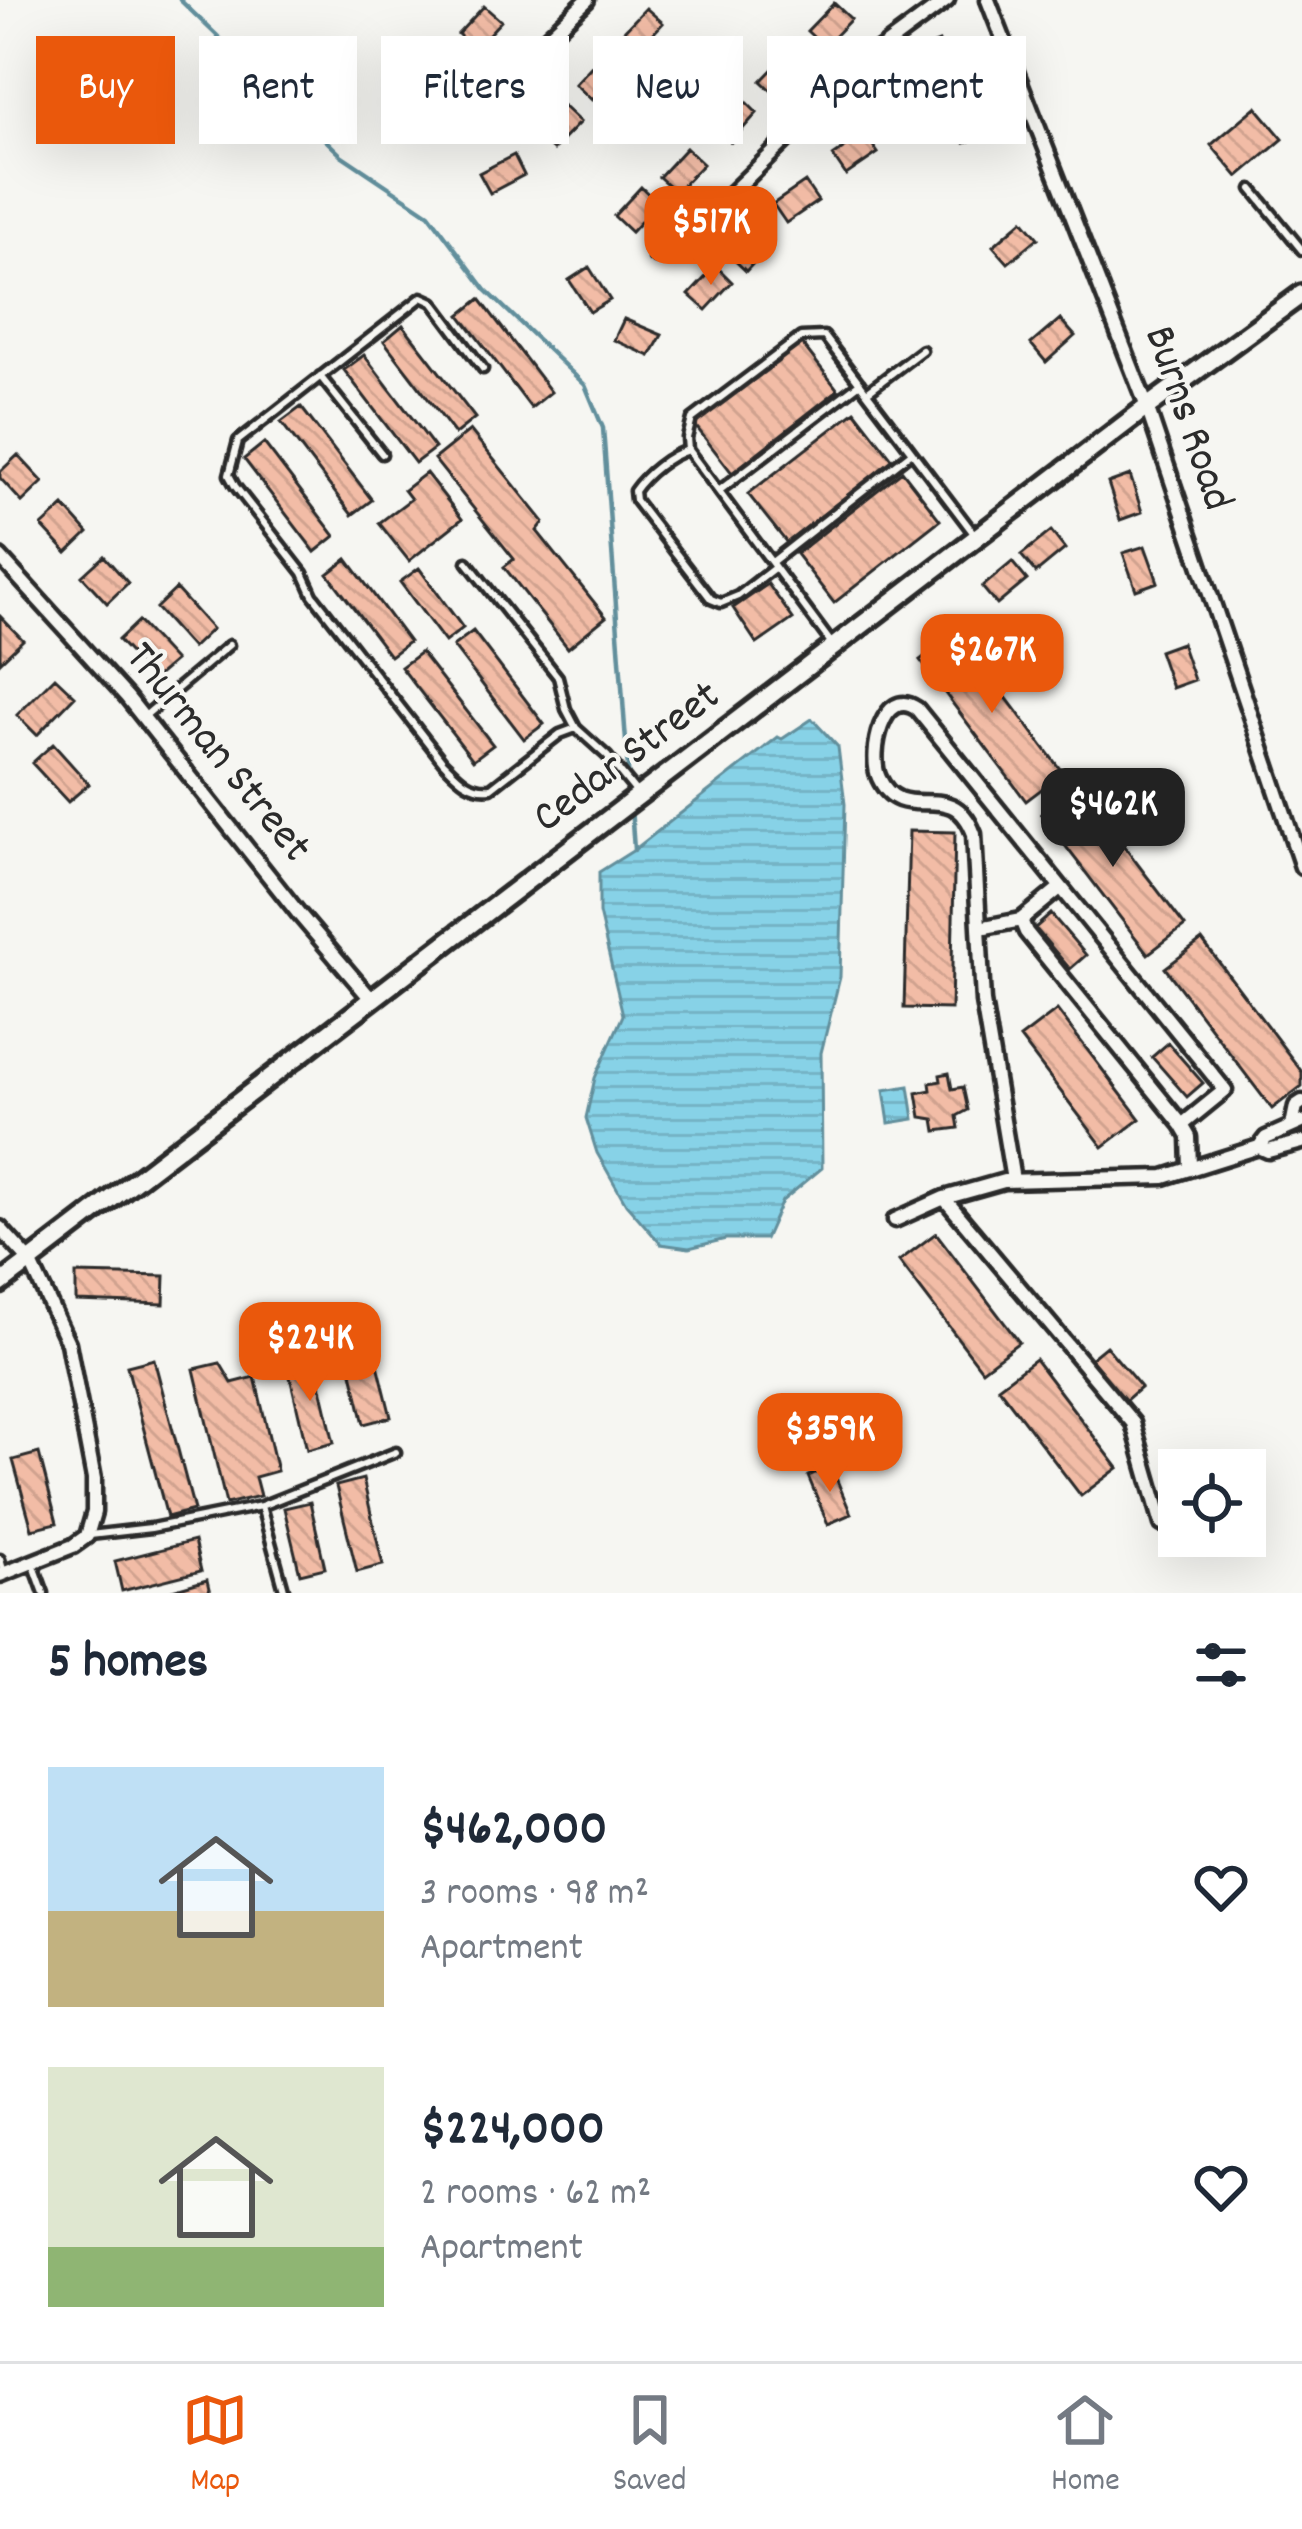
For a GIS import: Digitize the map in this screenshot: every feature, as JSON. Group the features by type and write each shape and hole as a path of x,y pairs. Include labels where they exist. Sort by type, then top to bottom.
{"street":[{"path":"549,36 587,0"},
{"path":"656,254 717,208 878,51 947,0"},
{"name":"Burns Road","path":"988,0 1148,407 1302,867"},
{"name":"Cedar Street","path":"0,1284 1302,294"},
{"name":"Thurman Street","path":"0,557 143,718 372,1000"},
{"path":"1013,1180 983,1002 974,834 957,807 945,802 910,803 886,789 874,758 877,737 894,706 910,704 917,709 1225,1090 1182,1125"},
{"path":"980,928 1021,920 1061,887"},
{"path":"1021,920 1182,1125 1190,1137 1190,1168"},
{"path":"895,1220 944,1198 1013,1180 1164,1177 1258,1147 1266,1138 1297,1124 1296,1106 1302,1102"},
{"path":"1258,1147 1268,1150 1300,1143"},
{"path":"944,1198 1133,1423 1158,1510"},
{"path":"0,1228 30,1261 68,1342 94,1480 94,1512 87,1536 33,1563 2,1569"}],"lane":[{"path":"1252,189 1302,250"},
{"path":"483,369 433,302 422,297 238,441 229,475 303,574 313,595 443,762 464,782 479,790 490,788 560,734 575,728"},
{"path":"835,647 688,450 692,419 801,337 824,336 978,538"},
{"path":"867,392 922,350"},
{"path":"320,376 382,454"},
{"path":"719,491 860,383"},
{"path":"688,450 640,482 635,500 711,599 721,603 738,596 912,452"},
{"path":"467,562 558,677 575,728 608,755 640,796"},
{"path":"143,718 229,645"},
{"path":"1297,1124 1300,1143"},
{"path":"87,1536 261,1506 395,1452"},
{"path":"261,1506 285,1593"},
{"path":"33,1563 44,1593"}],"water":[{"path":"812,719 838,747 845,804 840,977 821,1053 822,1168 782,1201 765,1239 726,1239 689,1248 661,1244 626,1204 597,1153 586,1118 595,1078 623,1015 599,913 599,872 778,737 782,739"},
{"path":"909,1086 914,1119 889,1123 884,1090"}],"building":[{"path":"834,3 851,19 835,36 812,36 807,31"},
{"path":"484,6 501,21 487,36 458,34"},
{"path":"646,8 663,23 651,36 619,36"},
{"path":"593,65 592,100 575,84"},
{"path":"743,99 757,113 743,129"},
{"path":"1256,107 1283,139 1238,177 1211,145"},
{"path":"569,112 580,122 569,133"},
{"path":"850,144 872,144 878,153 846,175 833,156"},
{"path":"686,148 703,164 676,192 659,177"},
{"path":"514,155 524,175 490,193 479,173"},
{"path":"805,182 818,201 786,223 773,204"},
{"path":"641,187 658,203 631,232 614,216"},
{"path":"1023,220 1038,238 1008,263 993,246"},
{"path":"756,227 772,243 746,271 729,255"},
{"path":"716,266 732,282 706,310 689,295"},
{"path":"589,267 610,300 590,312 569,280"},
{"path":"480,299 551,392 531,408 460,315"},
{"path":"624,319 662,335 650,356 614,340"},
{"path":"1060,319 1075,336 1046,362 1031,344"},
{"path":"403,325 475,418 455,434 384,341"},
{"path":"800,341 838,390 732,473 694,424"},
{"path":"364,355 435,448 415,463 344,370"},
{"path":"301,407 372,500 352,515 281,422"},
{"path":"855,411 893,460 787,543 748,494"},
{"path":"470,430 544,522 537,531 606,617 568,648 504,567 514,559 434,459"},
{"path":"264,443 335,536 315,552 244,459"},
{"path":"18,455 43,482 22,502 0,478 0,472"},
{"path":"902,471 940,520 834,603 796,554"},
{"path":"426,473 462,519 409,561 379,523 411,499 404,490"},
{"path":"1130,475 1142,512 1120,520 1108,483"},
{"path":"64,506 88,533 67,553 42,526"},
{"path":"1051,531 1065,549 1036,573 1021,555"},
{"path":"1145,546 1158,582 1136,590 1123,553"},
{"path":"104,556 128,583 107,603 82,576"},
{"path":"347,559 409,642 390,656 328,574"},
{"path":"1012,562 1027,580 997,605 982,587"},
{"path":"419,568 463,628 445,642 400,582"},
{"path":"768,584 793,619 757,644 733,608"},
{"path":"176,589 212,629 192,648 156,608"},
{"path":"0,616 23,640 0,662"},
{"path":"138,621 175,661 154,679 118,640"},
{"path":"473,631 544,724 524,739 453,646"},
{"path":"957,632 1063,773 1026,801 920,660"},
{"path":"1181,643 1194,680 1172,688 1159,651"},
{"path":"421,652 493,745 473,760 401,667"},
{"path":"55,677 75,696 37,735 17,715"},
{"path":"53,744 89,784 68,802 32,763"},
{"path":"1078,786 1185,926 1148,954 1041,814"},
{"path":"909,831 955,832 951,1009 904,1008"},
{"path":"1051,914 1086,955 1070,969 1035,928"},
{"path":"1202,940 1302,1072 1302,1086 1272,1109 1165,968"},
{"path":"1057,1010 1140,1119 1103,1147 1020,1038"},
{"path":"1168,1043 1203,1083 1187,1097 1152,1057"},
{"path":"949,1073 952,1089 963,1087 968,1110 957,1116 959,1128 936,1131 934,1119 921,1117 917,1093 931,1090 930,1083"},
{"path":"936,1233 1019,1342 982,1370 899,1261"},
{"path":"76,1274 165,1276 164,1304 76,1301"},
{"path":"370,1332 391,1417 364,1424 344,1338"},
{"path":"1106,1346 1141,1387 1125,1401 1089,1360"},
{"path":"314,1358 334,1443 307,1450 287,1364"},
{"path":"154,1359 194,1510 167,1517 127,1366"},
{"path":"1035,1359 1118,1468 1081,1496 998,1387"},
{"path":"220,1363 232,1383 255,1377 277,1471 255,1477 260,1496 226,1504 194,1369"},
{"path":"39,1453 57,1523 32,1529 13,1460"},
{"path":"831,1466 851,1514 828,1524 808,1476"},
{"path":"363,1479 383,1565 357,1572 336,1486"},
{"path":"310,1502 325,1568 300,1574 284,1508"},
{"path":"194,1541 201,1571 122,1591 115,1561"},
{"path":"207,1580 210,1593 162,1593"}],"waterway":[{"path":"180,0 341,155 429,214 486,290 585,385 603,428 630,796"},
{"path":"631,807 634,850"}]}
